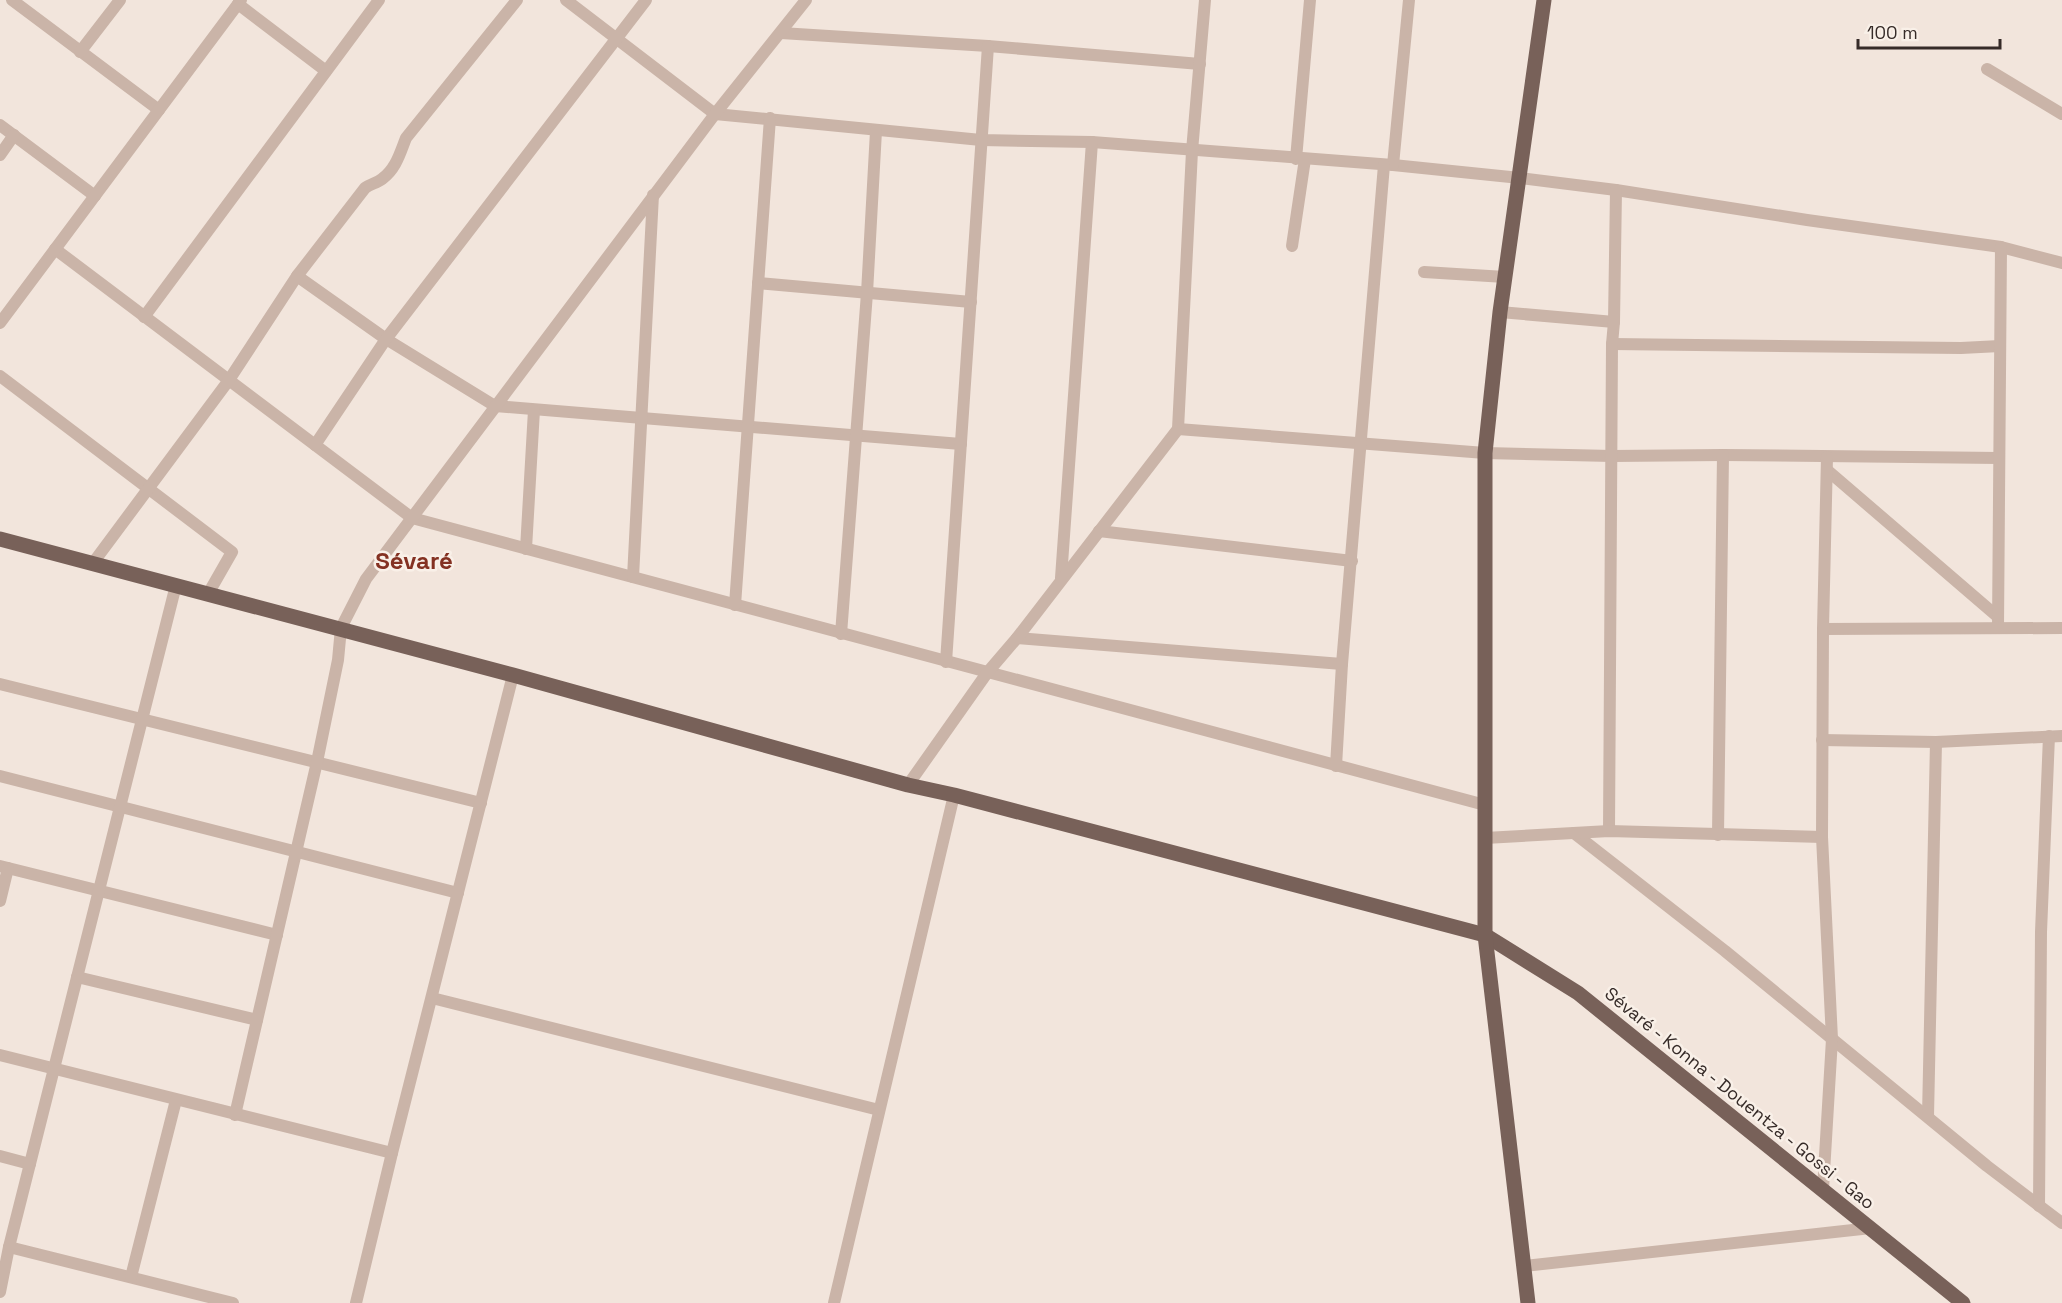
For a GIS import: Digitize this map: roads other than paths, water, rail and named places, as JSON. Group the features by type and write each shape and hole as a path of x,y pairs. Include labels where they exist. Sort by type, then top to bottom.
{"main road":[{"path":"1527,1303 1485,935 1485,453 1500,312 1544,0"},
{"name":"Sévaré - Konna - Douentza - Gossi - Gao","path":"0,539 341,628 908,785 954,795 1485,935 1578,993 1963,1303"}],"street":[{"path":"12,0 159,110"},
{"path":"80,52 120,0"},
{"path":"144,317 379,0"},
{"path":"93,563 229,380 297,276 365,188 380,181 387,174 401,154 406,138 517,0"},
{"path":"566,0 715,114 981,140 1092,142 1388,165 1520,178 1616,190 2001,248 2062,262"},
{"path":"315,445 386,339 646,0"},
{"path":"235,1114 317,762 338,660 341,628 366,579 653,195 806,0"},
{"path":"908,785 987,673 1017,638 1178,429 1192,151 1205,0"},
{"path":"1292,246 1301,159 1310,0"},
{"path":"1336,766 1342,664 1388,165 1409,0"},
{"path":"0,323 240,2 326,71"},
{"path":"781,33 988,46 1200,64"},
{"path":"946,662 988,46"},
{"path":"1987,69 2062,114"},
{"path":"735,605 770,118"},
{"path":"0,125 95,196"},
{"path":"841,633 867,293 876,131"},
{"path":"0,154 14,135"},
{"path":"1061,578 1092,142"},
{"path":"1609,831 1612,344 1616,190"},
{"path":"633,578 653,195"},
{"path":"1998,622 2001,248"},
{"path":"55,249 412,518 1485,805"},
{"path":"1424,272 1505,277"},
{"path":"297,276 386,339 495,406 961,444"},
{"path":"758,283 971,302"},
{"path":"1500,312 1614,322"},
{"path":"1612,344 1961,348 2000,346"},
{"path":"0,376 232,552 208,594"},
{"path":"526,549 534,410"},
{"path":"1178,429 1485,453 1611,456 1724,455 1827,464 1999,458"},
{"path":"1718,835 1724,455"},
{"path":"1827,464 1998,622"},
{"path":"1823,1189 1832,1039 1822,837 1827,464"},
{"path":"1099,531 1352,561"},
{"path":"0,1292 9,1246 176,585"},
{"path":"1823,629 1998,622 2062,628"},
{"path":"1017,638 1342,664"},
{"path":"356,1303 513,675"},
{"path":"0,684 481,803"},
{"path":"1822,740 1936,742 2056,736 2042,932 2039,1206"},
{"path":"1928,1116 1936,742"},
{"path":"0,776 459,893"},
{"path":"834,1303 954,795"},
{"path":"1485,838 1609,831 1822,837"},
{"path":"1574,833 1725,951 1987,1166 2062,1223"},
{"path":"0,901 4,867 277,935"},
{"path":"77,977 257,1020"},
{"path":"432,998 879,1110"},
{"path":"0,1055 392,1153"},
{"path":"131,1277 176,1100"},
{"path":"0,1156 30,1164"},
{"path":"1524,1266 1871,1228"},
{"path":"9,1246 233,1303"}],"district":[{"name":"Sévaré","path":"414,560"}]}
